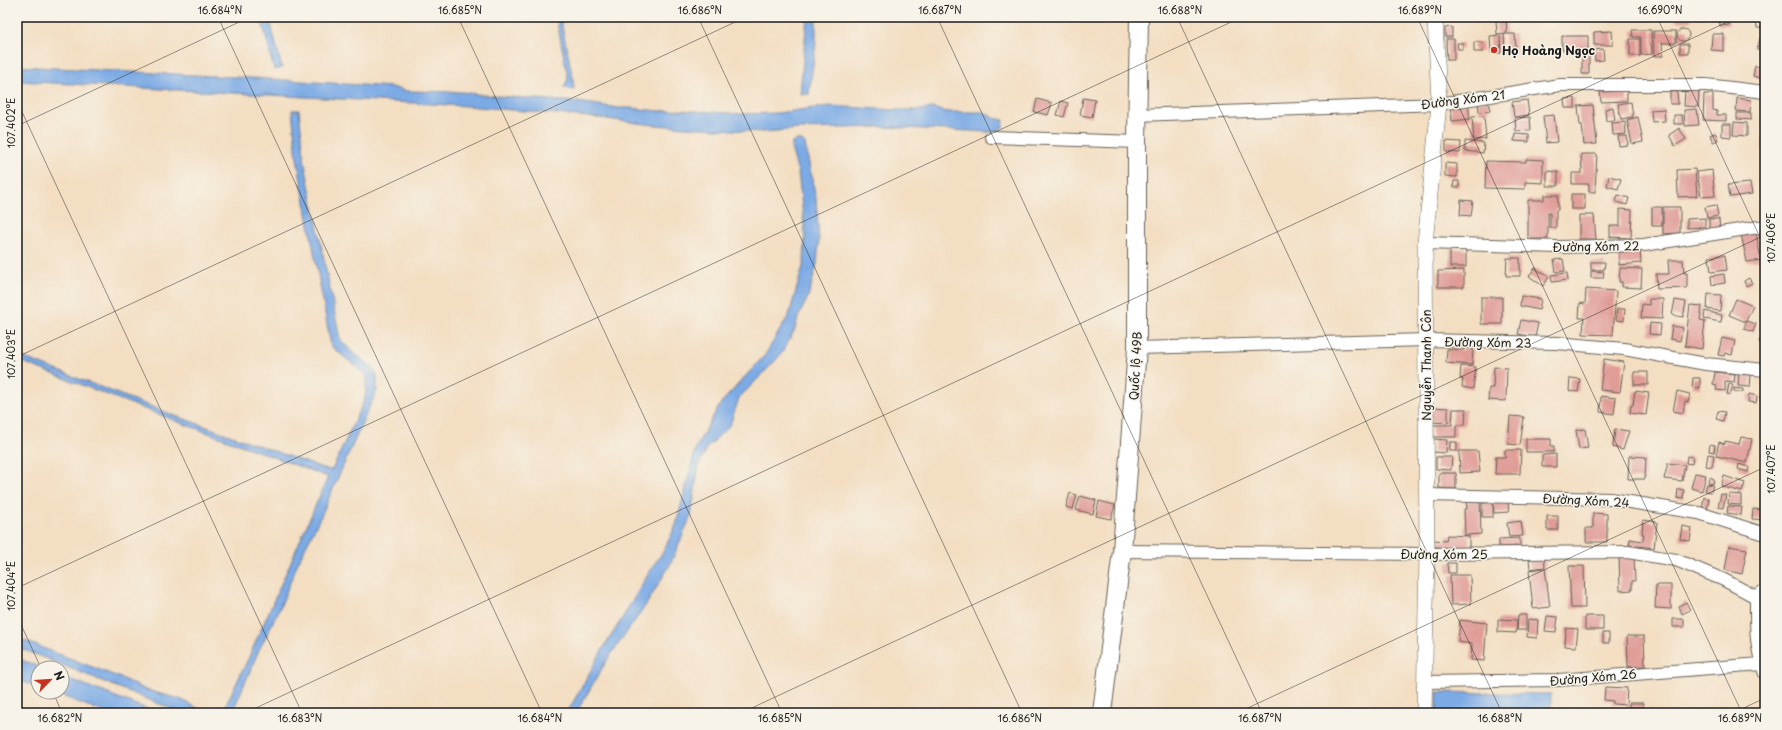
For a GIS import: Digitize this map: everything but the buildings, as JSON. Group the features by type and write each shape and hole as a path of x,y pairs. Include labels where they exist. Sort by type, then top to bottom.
{"main road":[{"name":"Quốc lộ 49B","path":"1102,713 1122,551 1137,348 1136,142 1139,17"}],"street":[{"name":"Nguyễn Thanh Côn","path":"1424,713 1427,554 1425,243 1439,104 1435,17"},
{"name":"Đường Xóm 21","path":"1137,115 1439,104 1560,85 1706,85 1765,92"},
{"path":"991,137 1136,142"},
{"name":"Đường Xóm 22","path":"1425,243 1558,247 1644,245 1765,226"},
{"name":"Đường Xóm 23","path":"1137,348 1426,340 1557,343 1616,348 1706,364 1765,370"},
{"name":"Đường Xóm 24","path":"1427,494 1611,500 1699,513 1765,534"},
{"name":"Đường Xóm 25","path":"1122,551 1427,554 1628,552 1676,560 1761,594"},
{"path":"1761,594 1756,636 1763,669"},
{"name":"Đường Xóm 26","path":"1425,682 1558,680 1763,669"}],"water":[{"path":"261,17 269,17 282,68 274,70"},
{"path":"556,17 560,17 573,78 574,90 564,88 568,78"},
{"path":"807,17 816,17 816,43 809,94 800,94"},
{"path":"17,66 254,78 392,87 406,91 463,92 659,111 680,110 743,114 777,113 829,106 895,110 919,110 932,108 947,112 984,112 994,118 1004,120 1003,127 997,131 990,132 883,127 799,129 764,132 654,125 590,117 467,106 17,81"},
{"path":"292,110 299,110 305,164 340,339 351,351 372,367 377,376 377,390 321,516 299,560 279,610 259,650 232,713 222,713 249,657 328,477 181,423 17,360 17,355 173,415 325,469 332,470 365,398 367,376 331,346 297,158"},
{"path":"797,140 802,141 805,144 816,198 819,240 817,264 808,297 798,318 795,329 785,348 777,359 739,398 730,425 707,448 699,464 691,516 670,565 646,605 607,660 576,713 567,713 602,650 663,552 676,525 695,450 703,434 721,403 765,355 789,315 804,263 805,233 798,172 791,148 792,143"},
{"path":"17,638 121,678 146,690 180,699 201,710 216,713 182,713 70,668 70,660 50,660 17,647"},
{"path":"17,658 30,663 30,684 17,680"},
{"path":"70,679 157,713 106,713 70,699"},
{"path":"1437,692 1551,694 1551,713 1437,713"}],"place":[{"name":"Họ Hoàng Ngọc","path":"1494,50"}]}
